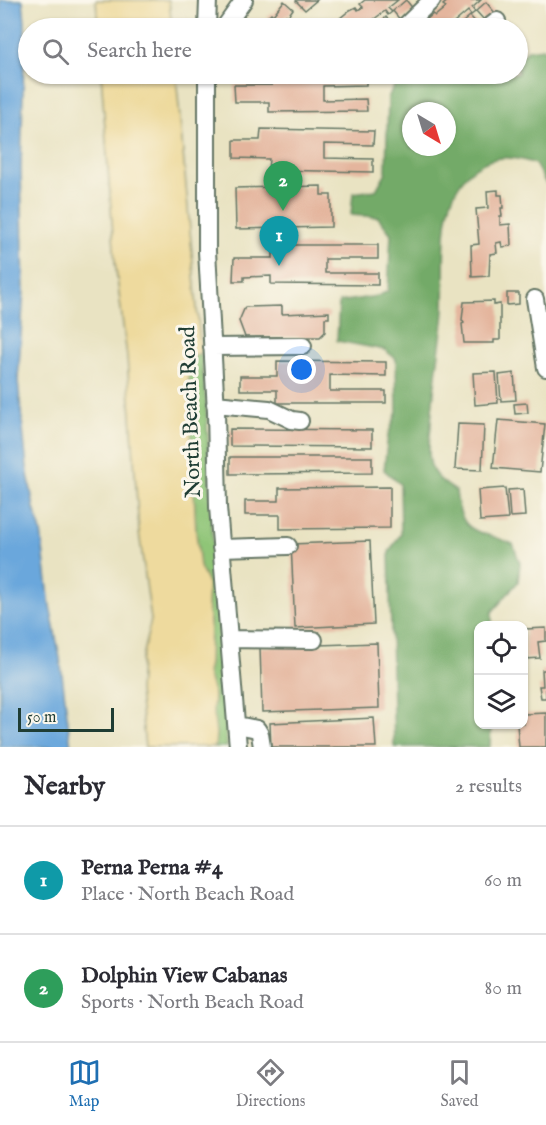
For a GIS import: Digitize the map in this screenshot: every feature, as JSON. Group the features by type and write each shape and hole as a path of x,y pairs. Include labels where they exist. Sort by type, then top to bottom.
{"street":[{"path":"207,18 208,0"},
{"path":"231,18 244,0"},
{"path":"413,18 432,0"},
{"name":"North Beach Road","path":"207,84 207,251 218,507 238,747"},
{"path":"535,299 546,368"},
{"path":"212,347 303,346"},
{"path":"215,404 269,409 292,420 300,421"},
{"path":"221,548 288,546"},
{"path":"229,639 314,640"},
{"path":"237,725 257,729 262,747"}],"green space":[{"path":"543,48 546,51 546,184 535,164 520,159 497,158 482,163 461,182 452,198 445,239 443,322 433,399 430,461 435,474 456,491 458,506 467,524 480,533 513,544 520,563 518,582 492,612 492,621 474,621 474,729 491,729 490,747 394,747 389,552 401,534 400,484 384,470 388,435 397,412 396,359 385,350 337,341 339,302 378,296 388,291 391,234 378,217 351,215 353,193 376,190 386,172 388,97 395,84 528,84 528,50"},
{"path":"201,353 227,747 215,747 214,695 207,673 210,622 207,605 208,584 200,567 196,532 188,366 194,356"}],"sand":[{"path":"96,0 169,0 171,18 97,18"},
{"path":"102,84 177,84 201,353 194,356 188,366 196,532 200,567 208,584 207,605 210,622 207,673 214,695 215,747 145,747 139,691 141,661 151,620 139,532 127,357 115,262"}],"water":[{"path":"0,0 23,0 25,18 18,18 18,84 23,84 21,168 24,290 18,381 27,468 41,532 71,747 0,747"}],"building":[{"path":"297,0 317,0 305,10"},
{"path":"365,0 398,0 388,8 392,12 388,15 385,11 376,18 340,18 356,7 358,10 363,7 360,4"},
{"path":"406,0 414,10 405,18 399,18 393,11"},
{"path":"449,0 481,0 472,8 475,12 471,15 468,11 460,18 428,18 433,14 435,16 446,7 443,5"},
{"path":"284,1 293,9 284,18 267,17 271,13 273,15"},
{"path":"486,2 495,13 489,18 482,18 476,11"},
{"path":"366,84 323,86 323,100 366,99 367,111 269,112 269,102 235,102 234,85"},
{"path":"261,129 374,131 373,145 324,144 324,158 373,159 373,172 268,170 269,159 234,158 234,140 260,140"},
{"path":"321,186 321,195 331,195 331,227 236,229 235,188"},
{"path":"498,190 498,195 502,195 503,208 501,208 500,225 510,224 511,246 502,247 501,242 496,243 497,253 490,254 489,276 472,277 471,245 479,244 476,209 488,208 487,191"},
{"path":"273,245 378,245 378,259 325,259 325,273 378,273 378,285 271,284 271,276 244,277 244,281 233,281 234,258 273,258"},
{"path":"507,293 519,293 519,304 507,305"},
{"path":"494,301 494,305 500,304 500,340 494,340 494,343 464,343 462,320 464,302"},
{"path":"282,306 282,314 329,312 329,318 325,318 325,332 320,337 245,337 239,321 245,307"},
{"path":"277,361 386,362 386,376 330,375 330,391 386,391 386,403 277,403 277,390 240,390 240,376 277,376"},
{"path":"496,372 498,403 475,405 473,373"},
{"path":"514,373 516,400 501,401 499,375"},
{"path":"527,403 528,413 515,414 514,404"},
{"path":"498,420 545,424 540,472 493,468"},
{"path":"458,424 484,425 482,470 455,469"},
{"path":"230,429 372,430 372,447 230,446"},
{"path":"230,457 372,457 372,473 230,474"},
{"path":"390,487 390,528 280,529 280,515 245,515 245,501 279,501 279,488"},
{"path":"505,488 508,519 480,521 478,490"},
{"path":"523,489 525,516 510,517 508,490"},
{"path":"370,541 374,624 295,628 291,544"},
{"path":"546,628 546,641 538,642 540,658 528,659 528,629"},
{"path":"377,643 379,708 262,712 260,647"},
{"path":"542,670 546,670 546,698 541,698 539,686 543,686"},
{"path":"546,713 546,747 519,747 517,729 528,729 528,714"},
{"path":"374,718 376,747 271,747 270,723"}],"place":[{"name":"Dolphin View Cabanas","path":"283,211"},
{"name":"Perna Perna #4","path":"279,266"}]}
